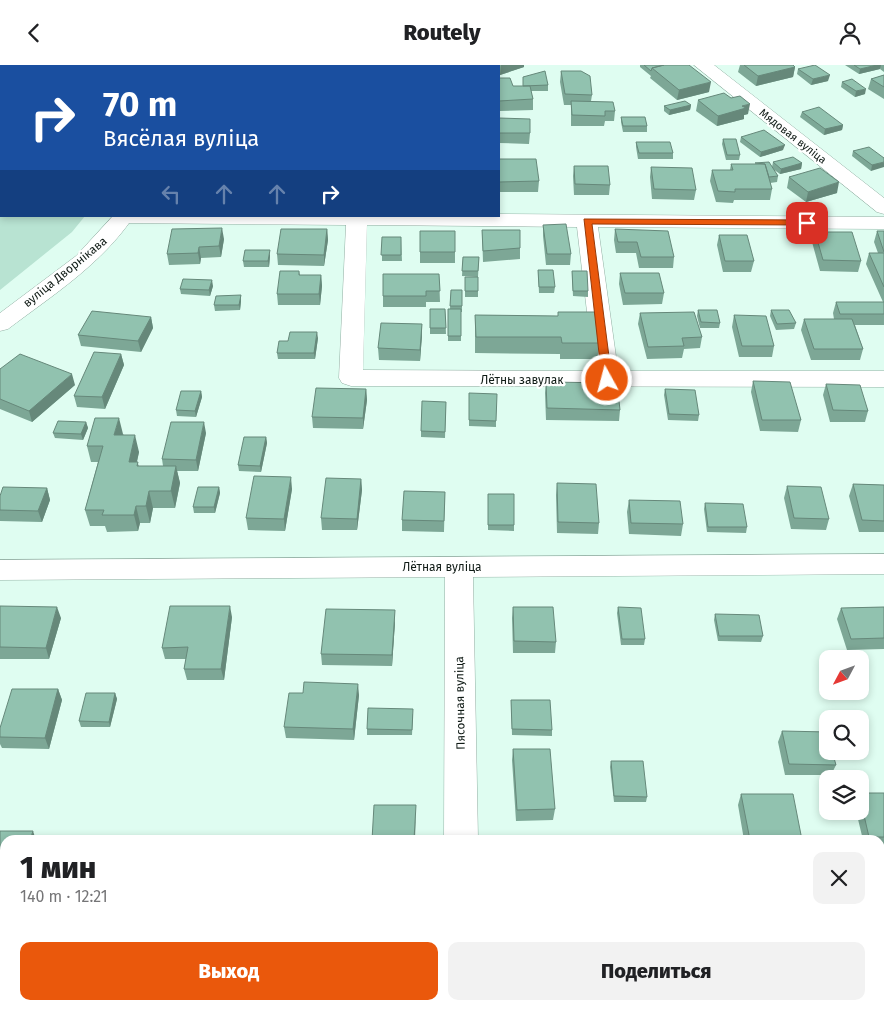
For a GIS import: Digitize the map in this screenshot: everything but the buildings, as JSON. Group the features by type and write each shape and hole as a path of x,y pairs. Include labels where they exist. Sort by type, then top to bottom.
{"main road":[{"name":"Мядовая вуліца","path":"703,65 884,208"},
{"name":"вуліца Дворнікава","path":"0,324 93,252 113,233 123,217"},
{"path":"240,217 884,223"},
{"name":"Лётны завулак","path":"356,218 351,379 884,379"},
{"path":"587,221 607,380"},
{"name":"Лётная вуліца","path":"0,570 884,565"},
{"name":"Пясочная вуліца","path":"459,567 461,835"}],"green space":[{"path":"0,217 84,217 72,232 0,290"}],"route":[{"path":"607,380 587,221 807,223"}]}
